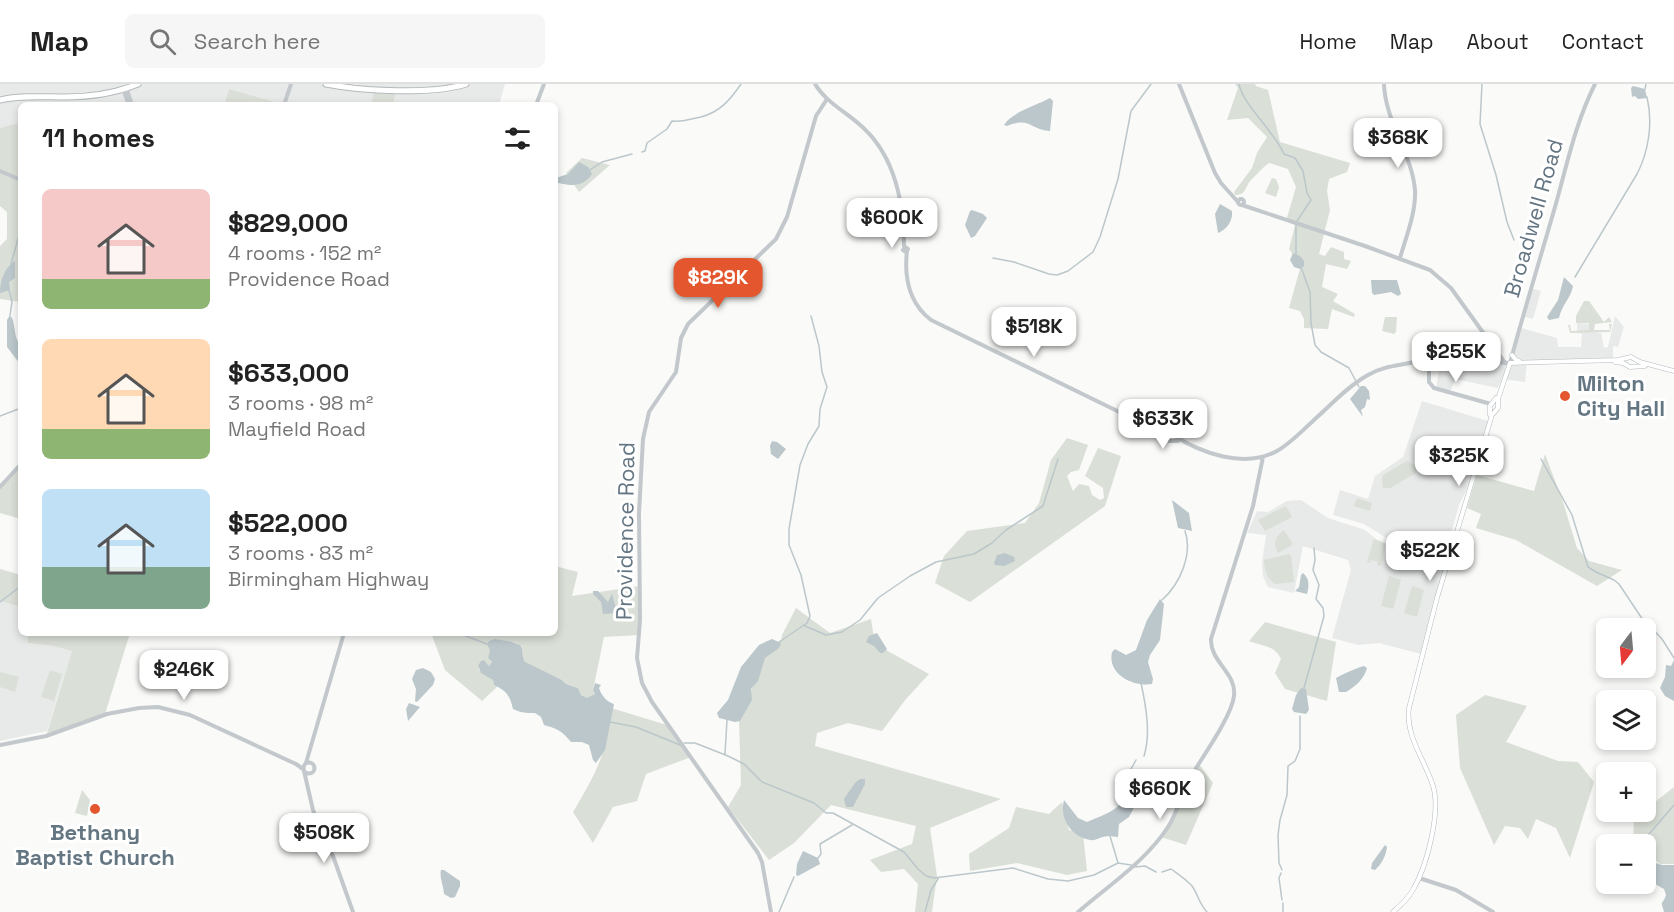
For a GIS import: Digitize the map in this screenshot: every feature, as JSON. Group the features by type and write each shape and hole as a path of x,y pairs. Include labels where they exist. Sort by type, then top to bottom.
{"main road":[{"path":"0,100 82,96 112,91 124,85 138,84"},
{"path":"328,84 360,89 429,90 447,89 466,84"},
{"path":"1512,355 1517,361 1532,362"},
{"path":"1504,362 1632,357 1660,368"},
{"path":"1627,364 1628,358"},
{"path":"1634,365 1635,359"},
{"path":"1504,362 1609,362 1627,364 1630,367 1634,365 1674,371"},
{"path":"1485,441 1493,407 1505,378 1504,362"},
{"path":"1393,912 1406,900 1419,878 1435,824 1437,806 1433,784 1409,729 1408,711 1437,597 1485,441 1493,407"}],"street":[{"path":"285,102 291,84"},
{"path":"537,102 544,84"},
{"path":"815,84 827,99 863,128 881,150 898,189 907,281 911,296 930,320 1161,431 1172,434 1174,438 1232,458 1248,460 1263,457 1285,446 1357,382 1385,367 1439,360 1504,362"},
{"path":"1179,84 1215,173 1233,196 1251,207 1430,270 1445,281 1504,362"},
{"path":"1384,84 1385,96 1410,168 1414,190 1414,206 1400,258"},
{"name":"Broadwell Road","path":"1504,362 1512,355 1555,209 1573,136 1595,84"},
{"path":"124,85 129,102"},
{"name":"Providence Road","path":"771,912 762,862 757,851 652,702 640,677 637,658 640,620 639,513 643,438 649,412 676,372 681,338 688,324 767,250 781,232 816,116 827,99"},
{"path":"0,171 18,179"},
{"path":"1428,362 1429,382 1434,388 1493,407"},
{"path":"1078,912 1112,885 1169,826 1189,780 1213,742 1233,703 1235,692 1233,682 1214,656 1210,639 1253,506 1263,457"},
{"path":"0,487 18,467"},
{"path":"343,636 304,770 313,810 353,912"},
{"path":"0,745 46,736 107,714 158,707 190,715 296,764 309,773 312,772"},
{"path":"308,789 313,765 310,752"},
{"path":"296,764 311,763 313,765"},
{"path":"1419,878 1456,890 1493,912"}],"shaded area":[{"path":"0,84 335,84 357,87 358,84 505,84 500,102 394,102 396,93 375,92 372,102 276,102 229,89 225,102 18,102 18,124 0,128"},
{"path":"1235,84 1255,84 1268,90 1280,142 1350,163 1347,172 1329,179 1327,191 1330,210 1319,254 1325,256 1331,247 1344,252 1344,259 1351,261 1347,269 1326,264 1322,287 1338,294 1333,301 1355,314 1354,317 1332,309 1328,329 1304,328 1304,319 1300,311 1289,308 1301,265 1289,249 1295,225 1286,221 1296,187 1288,169 1269,163 1251,180 1244,192 1235,195 1234,192 1252,168 1257,153 1267,137 1248,118 1227,120 1238,88"},
{"path":"1633,86 1645,89 1647,98 1632,97 1631,88"},
{"path":"229,89 276,102 225,102"},
{"path":"374,92 396,92 394,102 372,102"},
{"path":"1050,98 1053,101 1050,131 1026,123 1004,125 1018,113"},
{"path":"18,123 18,302 0,299 0,246 7,239 7,212 0,206 0,128"},
{"path":"582,158 610,165 579,192 566,173"},
{"path":"579,162 588,167 592,174 580,184 558,183 558,177 568,174"},
{"path":"1272,178 1276,179 1279,187 1276,197 1265,193"},
{"path":"1220,204 1232,211 1232,218 1229,224 1218,233 1215,214"},
{"path":"972,210 987,218 975,236 971,238 965,225"},
{"path":"1293,253 1304,261 1304,266 1300,269 1294,267 1290,260"},
{"path":"15,261 15,278 9,282 10,290 0,293 3,275"},
{"path":"1564,277 1573,286 1572,290 1559,318 1549,320 1547,317 1558,300"},
{"path":"1371,280 1397,280 1401,294 1398,296 1391,292 1374,295"},
{"path":"1531,288 1541,291 1533,319 1522,316"},
{"path":"1584,301 1589,301 1604,322 1609,317 1612,322 1595,324 1594,330 1610,330 1609,324 1612,324 1610,332 1570,333 1568,325 1571,331 1589,330 1589,323 1576,323 1576,316"},
{"path":"10,315 18,342 18,361 7,347 7,320"},
{"path":"1615,316 1624,327 1618,347 1613,346 1613,360 1527,362 1525,382 1502,379 1498,388 1455,379 1450,392 1436,388 1441,360 1509,362 1518,327 1557,338 1558,347 1581,347 1582,334 1577,333 1577,323 1591,324 1591,332 1601,333 1604,348 1608,347"},
{"path":"1385,317 1397,317 1394,334 1382,331"},
{"path":"1361,386 1365,386 1369,391 1370,400 1367,399 1365,407 1361,410 1363,417 1350,399"},
{"path":"1422,401 1488,421 1469,485 1459,505 1452,530 1444,535 1418,541 1398,542 1364,524 1333,515 1340,490 1368,499 1375,476 1403,457"},
{"path":"1067,438 1088,445 1079,470 1067,476 1073,491 1079,484 1089,486 1092,495 1100,500 1104,498 1103,488 1085,476 1098,448 1121,456 1105,506 970,602 935,583 944,556 967,531 1025,523 1039,503 1051,460"},
{"path":"772,441 786,449 778,459 771,454"},
{"path":"1447,451 1469,457 1466,467 1451,463"},
{"path":"1545,454 1577,548 1589,561 1622,570 1597,586 1516,540 1476,528 1481,514 1467,508 1477,475 1534,491"},
{"path":"1407,461 1416,466 1416,473 1390,488 1383,488 1383,475"},
{"path":"18,468 18,518 0,513 0,488"},
{"path":"1357,498 1372,503 1370,511 1354,506"},
{"path":"1172,500 1189,513 1192,531 1178,528"},
{"path":"1301,500 1328,518 1365,530 1376,539 1392,546 1416,546 1438,541 1447,544 1449,548 1421,654 1379,643 1358,645 1332,638 1351,570 1348,560 1303,546 1294,593 1268,587 1263,576 1262,562 1266,535 1247,533 1257,511 1268,512 1287,501"},
{"path":"1286,506 1292,517 1265,531 1258,520"},
{"path":"1284,530 1292,545 1278,553 1276,540"},
{"path":"1374,539 1386,544 1381,566 1377,565 1378,562 1371,560 1370,563 1367,562"},
{"path":"1005,553 1014,557 1015,561 1004,566 995,565 997,555"},
{"path":"1289,554 1294,582 1275,584 1266,574 1264,560"},
{"path":"558,567 578,572 572,596 640,586 639,635 604,637 593,690 595,694 588,699 581,695 578,688 525,663 522,647 517,643 495,639 488,658 492,662 489,666 485,662 478,666 479,670 493,680 494,685 498,686 482,701 445,670 432,636 558,636"},
{"path":"0,569 18,574 18,606 0,601"},
{"path":"1303,573 1308,583 1307,594 1295,591 1299,587"},
{"path":"1389,576 1401,580 1393,609 1381,606"},
{"path":"1412,586 1424,590 1417,617 1404,613"},
{"path":"593,591 598,591 608,602 612,594 619,611 603,614 601,602"},
{"path":"1160,599 1164,604 1160,640 1148,662 1153,679 1152,684 1130,681 1117,673 1113,667 1112,652 1115,649 1126,655 1136,650 1147,620"},
{"path":"0,601 18,606 18,636 28,636 28,643 72,651 47,731 0,741"},
{"path":"796,608 830,633 871,619 875,644 929,674 906,699 882,731 848,723 817,733 815,746 1001,799 930,828 937,876 932,912 915,912 918,884 904,869 881,872 870,860 912,844 916,826 831,805 794,843 769,860 728,807 741,785 739,720 769,647 781,641"},
{"path":"1265,622 1336,642 1327,701 1285,689 1275,673 1281,659 1278,654 1271,648 1249,641"},
{"path":"877,633 887,649 883,653 866,642 869,636"},
{"path":"28,636 129,636 105,714 66,729 47,733 72,651 28,643"},
{"path":"495,639 518,644 522,648 525,662 578,688 581,695 587,698 595,694 593,690 595,683 601,685 599,688 603,696 614,704 605,750 596,763 589,745 582,742 571,742 559,731 544,725 541,717 535,713 513,709 507,694 494,685 493,680 481,673 478,666 481,661 484,660 489,666 492,662 488,658 490,650 487,644"},
{"path":"772,639 781,643 779,648 765,658 758,681 751,689 752,700 740,721 719,718 717,713 728,700 741,667 759,645"},
{"path":"1674,660 1674,701 1665,696 1660,688 1665,677 1666,665 1671,666"},
{"path":"1364,666 1367,668 1359,682 1346,692 1339,692 1336,678"},
{"path":"423,668 431,672 435,679 433,685 417,702 412,679 416,670"},
{"path":"50,670 62,674 54,701 41,697"},
{"path":"0,672 19,677 15,692 0,687"},
{"path":"1301,688 1306,689 1309,710 1306,714 1294,712 1292,709 1296,695"},
{"path":"1485,695 1527,706 1506,742 1558,761 1578,762 1594,782 1570,858 1556,828 1536,819 1528,839 1520,828 1505,826 1494,845 1460,768 1456,715"},
{"path":"409,703 420,707 408,721 406,709"},
{"path":"611,708 667,725 691,757 646,774 637,801 613,807 593,843 573,812 599,763 607,738"},
{"path":"1199,764 1213,783 1186,845 1161,837 1177,811 1184,787"},
{"path":"1132,777 1139,798 1129,817 1119,824 1118,837 1106,836 1090,840 1072,831 1063,813 1064,800 1078,818 1087,822 1109,812 1123,801"},
{"path":"860,779 865,779 865,784 853,807 846,807 844,799"},
{"path":"1674,787 1674,864 1660,864 1656,861 1656,834 1633,834 1634,822 1656,822 1656,801"},
{"path":"82,790 90,800 87,816 75,813"},
{"path":"1062,802 1069,830 1083,834 1087,871 1067,875 1017,863 970,871 969,854 1009,828 1016,807 1049,814"},
{"path":"1385,845 1387,847 1382,862 1375,870 1371,869 1372,863"},
{"path":"803,851 818,858 820,864 798,876 796,875 797,864"},
{"path":"1656,863 1674,865 1674,912 1664,912 1662,904 1666,895 1664,889 1656,885"},
{"path":"441,870 460,881 455,897 451,898 444,894"}],"waterway":[{"path":"642,152 645,151 647,143 667,129 672,121 687,120 714,112 729,100 741,84"},
{"path":"993,258 1057,275 1068,271 1093,252 1118,179 1131,111 1151,84"},
{"path":"1239,84 1246,101 1284,154 1295,158 1303,171 1307,193 1311,200 1297,221"},
{"path":"1482,84 1480,124 1514,240"},
{"path":"1645,89 1646,84"},
{"path":"1575,277 1641,165 1650,126 1647,97"},
{"path":"590,170 602,162 632,154"},
{"path":"1296,224 1296,254"},
{"path":"11,264 18,239"},
{"path":"1301,267 1310,292 1311,323 1315,345 1321,352 1349,368 1359,387"},
{"path":"9,290 12,302 10,315"},
{"path":"779,642 807,623 810,616 801,575 789,545 789,529 800,465 808,444 819,426 820,409 827,387 811,316"},
{"path":"0,416 18,409"},
{"path":"805,626 826,635 842,632 860,620 878,598 910,576 936,562 974,554 992,543 1006,530 1043,506 1058,459"},
{"path":"1541,459 1572,515 1588,567 1619,584 1641,617 1662,639 1674,658"},
{"path":"1162,600 1174,586 1183,568 1187,549 1185,531"},
{"path":"1304,688 1324,616 1323,608 1316,599 1319,585 1313,570 1314,548"},
{"path":"0,602 18,588"},
{"path":"466,636 487,644"},
{"path":"1141,683 1147,729 1144,756"},
{"path":"1282,870 1279,863 1278,835 1287,795 1288,766 1295,761 1300,749 1300,716"},
{"path":"725,754 727,720"},
{"path":"610,722 636,727 680,745"},
{"path":"684,743 695,743 744,764 762,782 814,803 826,813 833,813 904,852 926,876 934,878 1013,868 1048,879 1068,881 1094,875 1118,863 1131,865"},
{"path":"1133,777 1131,769 1136,760"},
{"path":"1649,834 1674,805"},
{"path":"818,858 821,854 820,844 852,825"},
{"path":"1110,836 1118,863"},
{"path":"1135,867 1145,866 1156,872"},
{"path":"1162,872 1171,869 1187,881 1207,912"},
{"path":"1281,873 1279,878 1282,900"},
{"path":"779,912 794,877"},
{"path":"925,912 931,890 938,879"},
{"path":"1283,903 1283,912"}],"place":[{"name":"Milton City Hall","path":"1565,396"},
{"name":"Bethany Baptist Church","path":"95,809"}]}
